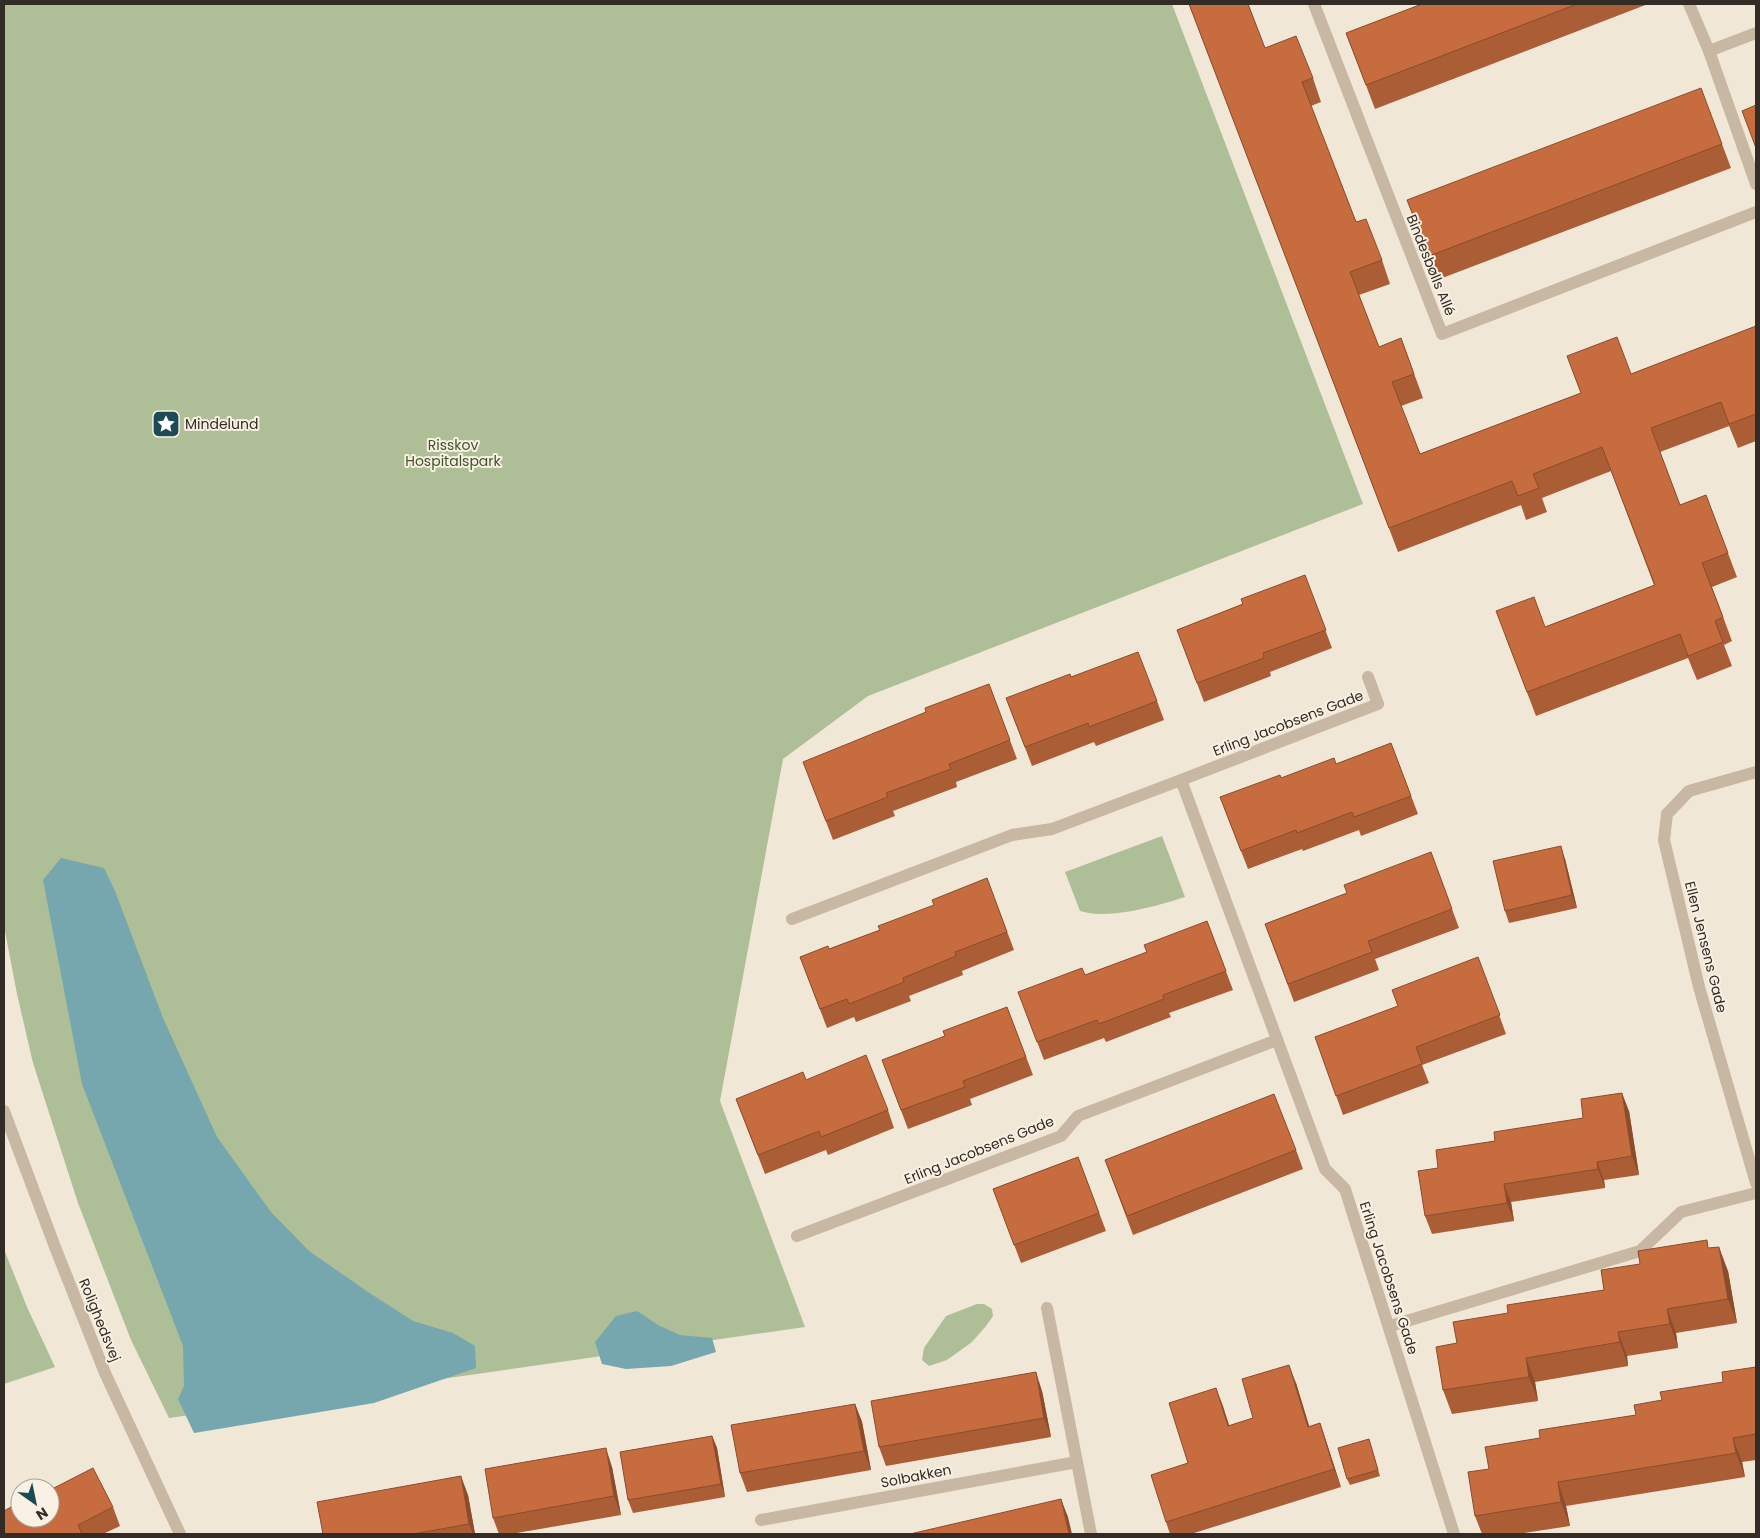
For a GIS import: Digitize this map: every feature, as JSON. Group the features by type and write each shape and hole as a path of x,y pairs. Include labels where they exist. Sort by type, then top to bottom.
{"street":[{"name":"Bindesbølls Allé","path":"1314,4 1442,334 1756,212"},
{"path":"1689,4 1709,51 1756,184"},
{"path":"1709,51 1756,33"},
{"name":"Erling Jacobsens Gade","path":"792,919 1012,835 1052,829 1378,704 1368,677"},
{"name":"Ellen Jensens Gade","path":"1756,772 1689,791 1666,814 1664,840 1699,987 1756,1183"},
{"name":"Erling Jacobsens Gade","path":"1181,780 1325,1168 1345,1189 1390,1326 1454,1534"},
{"name":"Erling Jacobsens Gade","path":"797,1236 1061,1136 1078,1116 1277,1040"},
{"name":"Rolighedsvej","path":"4,1111 105,1373 180,1534"},
{"path":"1390,1326 1640,1251 1682,1212 1756,1193"},
{"path":"1048,1308 1091,1534"},
{"name":"Solbakken","path":"761,1520 1077,1462"}],"green space":[{"name":"Risskov Hospitalspark","path":"4,4 1172,4 1363,504 868,696 783,759 720,1101 805,1327 169,1418 131,1340 78,1203 33,1063 4,926"},
{"path":"1162,836 1185,897 1147,908 1118,913 1104,914 1080,911 1065,872"},
{"path":"4,1249 27,1307 55,1367 4,1384"},
{"path":"977,1304 984,1304 992,1309 993,1316 972,1342 947,1360 929,1366 922,1360 924,1348 946,1316"}],"water":[{"path":"61,858 104,868 115,891 163,1018 217,1137 271,1212 309,1251 368,1292 413,1321 453,1333 475,1346 476,1368 374,1403 194,1433 178,1399 184,1386 183,1346 82,1084 43,880"},
{"path":"637,1311 658,1325 680,1335 712,1338 716,1352 671,1366 626,1369 602,1364 595,1342 616,1316"}],"building":[{"path":"1189,4 1248,4 1265,48 1296,36 1313,78 1302,82 1356,222 1366,219 1382,260 1350,272 1379,347 1401,338 1414,374 1392,382 1420,454 1581,393 1567,356 1617,337 1631,374 1756,326 1756,414 1729,424 1721,402 1651,428 1680,505 1706,495 1728,553 1702,563 1723,617 1715,621 1723,642 1688,656 1680,634 1527,692 1496,611 1534,597 1545,627 1655,585 1602,447 1533,474 1539,488 1518,496 1512,481 1389,528"},
{"path":"1422,4 1577,4 1366,85 1346,33"},
{"path":"1701,88 1722,144 1429,256 1407,200"},
{"path":"1756,105 1756,148 1742,111"},
{"path":"1305,575 1326,630 1263,653 1264,658 1197,683 1177,630 1243,604 1241,599"},
{"path":"1138,652 1157,701 1089,727 1088,723 1025,747 1006,698 1070,674 1071,677"},
{"path":"989,684 1010,740 949,764 951,769 886,793 888,797 826,821 803,762 926,712 925,708"},
{"path":"1391,743 1411,796 1354,817 1352,812 1297,833 1296,830 1241,851 1220,797 1280,775 1281,778 1334,758 1336,764"},
{"path":"1561,846 1572,895 1505,911 1493,861"},
{"path":"1431,852 1452,909 1368,941 1372,952 1288,984 1265,924 1347,893 1344,885"},
{"path":"987,878 1007,932 955,952 956,956 903,978 904,982 849,1004 847,999 820,1009 800,957 828,946 829,949 880,930 878,926 934,905 932,900"},
{"path":"1207,921 1226,971 1163,995 1164,999 1099,1024 1097,1020 1037,1042 1018,992 1082,968 1085,975 1147,952 1144,945"},
{"path":"1478,957 1500,1015 1416,1047 1422,1064 1336,1096 1315,1037 1398,1006 1392,990"},
{"path":"1007,1007 1026,1057 963,1081 965,1087 901,1110 882,1060 945,1036 943,1031"},
{"path":"866,1055 888,1110 821,1137 819,1131 758,1155 736,1099 803,1072 806,1080"},
{"path":"1622,1093 1632,1156 1597,1162 1598,1169 1504,1184 1507,1203 1425,1216 1418,1171 1438,1168 1436,1150 1495,1141 1494,1132 1583,1118 1581,1099"},
{"path":"1274,1094 1296,1150 1127,1216 1105,1160"},
{"path":"1078,1157 1099,1213 1014,1245 993,1189"},
{"path":"1707,1240 1708,1248 1719,1247 1728,1299 1667,1309 1670,1324 1618,1332 1620,1342 1526,1358 1529,1377 1443,1390 1436,1347 1457,1343 1453,1322 1508,1313 1507,1305 1604,1290 1601,1270 1640,1264 1638,1251"},
{"path":"1289,1365 1308,1427 1320,1423 1334,1469 1166,1522 1151,1475 1188,1463 1169,1403 1216,1388 1228,1426 1253,1418 1242,1379"},
{"path":"1756,1367 1756,1434 1733,1438 1736,1453 1558,1482 1561,1502 1475,1516 1468,1472 1489,1469 1485,1447 1540,1438 1539,1430 1636,1415 1634,1405 1662,1400 1660,1392 1723,1382 1722,1372"},
{"path":"1036,1372 1044,1418 879,1447 871,1401"},
{"path":"855,1404 864,1451 740,1473 731,1425"},
{"path":"712,1436 721,1484 628,1500 620,1452"},
{"path":"1369,1439 1378,1470 1347,1479 1338,1448"},
{"path":"606,1448 614,1496 493,1518 485,1469"},
{"path":"93,1468 113,1507 78,1525 82,1534 4,1534 4,1511 10,1508 10,1528 60,1528 60,1485"},
{"path":"461,1476 469,1524 413,1534 323,1534 317,1502"},
{"path":"1061,1499 1069,1534 910,1534"}],"place":[{"name":"Mindelund","path":"166,424"}]}
